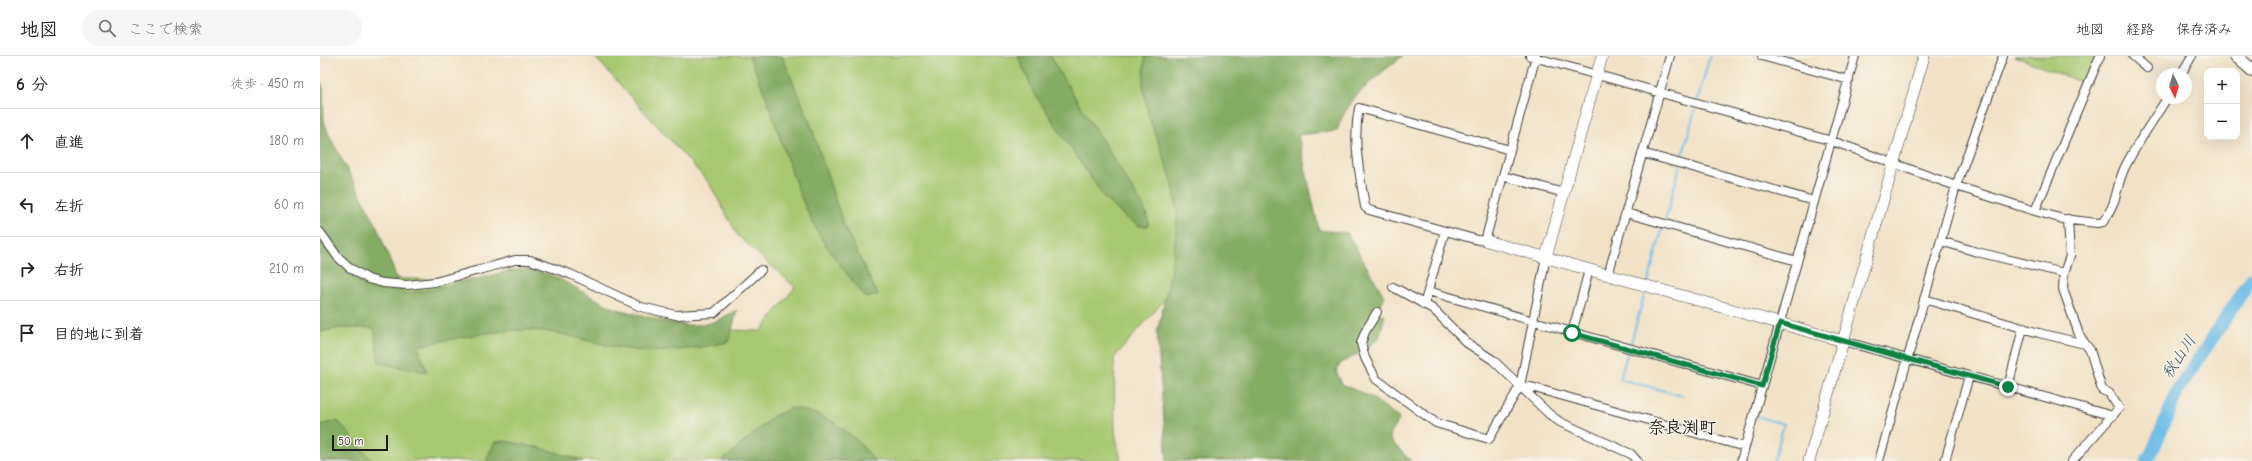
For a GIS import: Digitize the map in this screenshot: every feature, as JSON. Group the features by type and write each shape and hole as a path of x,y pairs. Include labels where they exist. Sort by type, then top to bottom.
{"main road":[{"path":"2236,56 2249,64"}],"street":[{"path":"1486,241 1534,56 1832,140 1956,186 2035,211 2068,219 2101,222 2106,217 2116,200 2120,180 2125,168 2148,126 2163,104"},
{"path":"1377,312 1361,343 1370,370 1376,379 1436,422 1489,439 1520,386 1546,257 1602,56"},
{"path":"1608,275 1670,56"},
{"path":"1762,56 1849,80"},
{"path":"1741,461 1855,56"},
{"path":"1809,461 1924,56"},
{"path":"1879,461 1956,186 2003,56"},
{"path":"2035,211 2100,56"},
{"path":"2133,56 2147,68"},
{"path":"2185,68 2192,56"},
{"path":"1510,150 1359,108 1354,128 1366,207 1369,210 1546,257 2113,416"},
{"path":"1642,153 1814,201"},
{"path":"1503,176 1564,193"},
{"path":"1626,213 1797,261"},
{"path":"2068,219 2070,256 2064,273 2062,285 2068,307 2080,337 2090,350 2102,390 2109,393 2119,408 2072,461"},
{"path":"1424,305 1445,231"},
{"path":"320,232 337,256 350,268 368,279 383,283 407,285 435,282 515,260 530,260 570,274 641,307 676,315 714,313 761,270"},
{"path":"1941,241 1977,252 2064,273"},
{"path":"1572,333 1590,270"},
{"path":"1393,287 1438,314 1467,343 1493,360 1560,422 1631,454 1637,461"},
{"path":"1428,291 1762,386"},
{"path":"1924,299 2023,328 2086,344"},
{"path":"2008,387 2023,328"},
{"path":"1945,461 1968,376"},
{"path":"1520,386 1532,387 1746,447"}],"green space":[{"path":"594,56 1161,56 1216,240 1114,358 1115,432 1121,461 320,461 320,277 505,281 699,329 761,331 795,287 738,236 709,183"},
{"path":"749,56 782,56 810,122 843,224 878,295 866,298 833,256 816,229 797,187 767,99"},
{"path":"1018,56 1051,56 1056,67 1142,204 1148,218 1148,226 1139,226 1126,218 1105,199 1034,93"},
{"path":"1145,56 1403,56 1373,80 1355,98 1341,119 1337,131 1298,135 1319,230 1347,233 1384,296 1376,313 1385,315 1379,338 1363,351 1341,363 1336,371 1342,384 1371,397 1398,417 1399,420 1389,435 1390,440 1411,461 1167,461 1157,332 1168,287 1175,243 1177,212 1173,183 1148,114 1143,84"},
{"path":"2014,56 2100,56 2088,85"},
{"path":"320,80 323,87 324,121 329,135 376,224 403,294 440,288 510,271 530,270 555,277 621,311 654,321 670,324 702,324 716,321 737,310 729,342 681,350 645,351 619,348 537,330 497,332 418,346 427,372 379,363 374,328 340,328 320,332"},
{"path":"791,408 817,414 839,426 849,433 875,461 722,461 774,416"},
{"path":"335,421 339,422 372,461 320,461 320,425"},
{"path":"504,441 541,448 584,461 486,461 495,442"}],"waterway":[{"path":"1697,102 1710,56"},
{"path":"1681,161 1696,106"},
{"path":"1665,221 1680,166"},
{"path":"1648,283 1663,225"},
{"name":"秋山川","path":"2147,461 2178,390 2252,278"},
{"path":"1630,346 1646,289"},
{"path":"1628,351 1620,379 1683,396"},
{"path":"1758,417 1784,424 1774,461"}],"district":[{"name":"奈良渕町","path":"1682,427"}],"route":[{"path":"1572,333 1762,386 1780,323 2008,387"}]}
